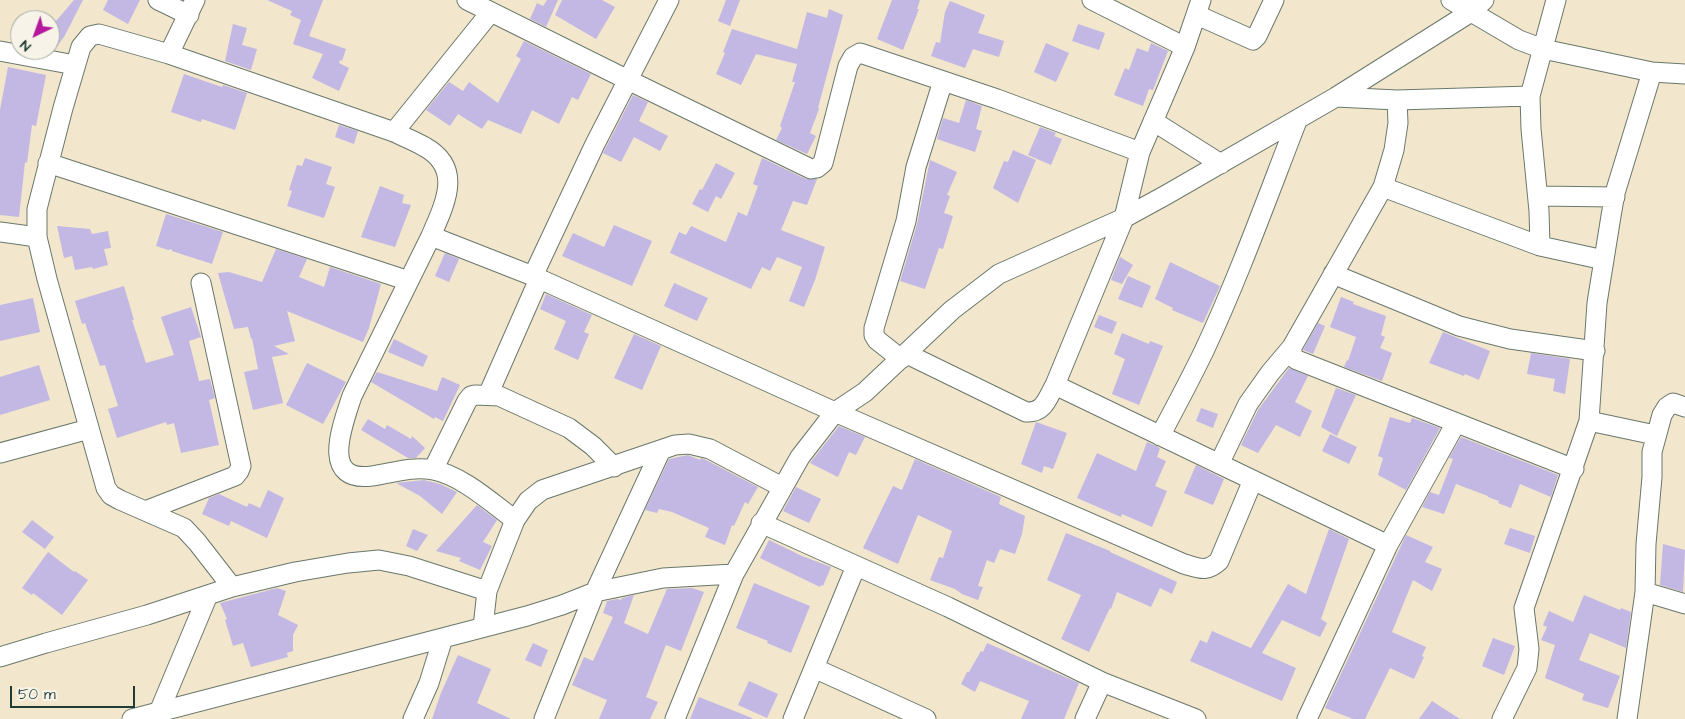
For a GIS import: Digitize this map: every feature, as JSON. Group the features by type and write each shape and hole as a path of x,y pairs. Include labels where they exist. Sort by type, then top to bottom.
{"street":[{"path":"158,0 192,8 169,54"},
{"path":"467,0 490,13 811,169 817,168 823,163 848,66 853,57 860,53 997,99 1140,152"},
{"path":"488,395 536,278 596,144 669,0"},
{"path":"1092,0 1185,47"},
{"path":"943,81 916,167 906,221 874,328 874,335 877,340 904,357 1026,412 1034,412 1041,409 1055,385 1124,218 1140,152 1185,47 1199,8 1253,40 1257,36 1274,0"},
{"path":"1451,0 1477,6 1519,40 1543,49 1652,72 1685,74"},
{"path":"1540,246 1530,96 1556,0"},
{"path":"675,719 734,574 800,457 835,412 855,400 904,357 952,310 999,274 1124,218 1221,164 1336,97 1477,6"},
{"path":"394,132 490,13"},
{"path":"232,587 184,528 111,495 106,488 47,279 37,237 37,209 75,65 81,47 90,36 99,34 169,54 394,132 427,148 440,160 448,171 449,183 444,205 431,236 352,396 338,454 340,465 344,471 360,476 372,476 399,470 433,470 447,474 474,490 515,520"},
{"path":"0,51 75,65"},
{"path":"1502,719 1527,668 1529,649 1524,608 1574,469 1589,421 1598,303 1615,197 1652,72"},
{"path":"1336,97 1397,100 1530,96"},
{"path":"1219,464 1248,404 1270,373 1292,347 1383,187 1394,150 1398,123 1397,100"},
{"path":"1153,121 1221,164"},
{"path":"1160,436 1204,351 1256,227 1297,121"},
{"path":"48,163 409,281"},
{"path":"1383,187 1540,246 1604,260"},
{"path":"1538,196 1615,197"},
{"path":"0,232 37,237"},
{"path":"431,236 536,278 835,412 1184,564 1203,569 1212,568 1219,561 1253,480"},
{"path":"1334,274 1459,326 1510,339 1595,351"},
{"path":"145,511 235,476 241,466 201,283"},
{"path":"1292,347 1292,356 1296,360 1574,469"},
{"path":"1055,385 1388,545"},
{"path":"433,470 467,401 471,396 476,395 499,396 570,428 614,466"},
{"path":"1626,719 1645,592 1646,544 1652,477 1652,452 1655,435 1667,407 1673,403 1685,407"},
{"path":"1589,421 1655,435"},
{"path":"1307,719 1388,545 1456,423"},
{"path":"0,453 89,429"},
{"path":"483,627 487,591 497,560 515,520 528,502 542,490 660,452 675,445 690,444 710,449 782,487"},
{"path":"544,719 595,592 660,452"},
{"path":"761,524 948,607 1102,682 1192,718"},
{"path":"0,657 147,616 232,587 295,572 348,563 379,560 409,566 487,591"},
{"path":"793,719 856,566"},
{"path":"132,719 443,638 562,605 595,592 662,578 734,574"},
{"path":"1645,592 1685,604"},
{"path":"158,712 208,595"},
{"path":"413,719 428,683 443,638"},
{"path":"814,668 924,719"},
{"path":"1085,719 1102,682"}],"building":[{"path":"74,0 83,0 60,42 60,16"},
{"path":"108,0 140,0 128,24 103,10"},
{"path":"267,0 323,0 309,36 346,49 342,61 340,60 339,63 349,68 339,91 312,78 323,54 293,44 301,20 290,15 292,11"},
{"path":"547,0 558,0 546,27 530,19 537,3 543,6"},
{"path":"562,0 602,0 615,7 596,39 555,15"},
{"path":"726,0 740,0 730,26 718,21"},
{"path":"892,0 920,0 917,9 919,9 903,50 877,39"},
{"path":"950,1 985,15 978,33 1004,41 999,57 973,49 965,68 931,56 936,42 940,43 945,12"},
{"path":"829,9 843,15 819,109 810,133 816,136 807,154 776,140 782,128 780,126 795,82 792,82 797,64 756,54 741,85 716,74 732,29 797,49 807,12 827,18"},
{"path":"233,24 247,28 242,45 257,49 251,70 225,61"},
{"path":"1078,24 1105,33 1099,50 1072,41"},
{"path":"524,41 591,74 578,100 572,97 559,124 532,110 521,134 488,120 482,129 458,114 450,126 426,110 449,82 463,91 469,82 498,103 521,59 516,56"},
{"path":"1046,43 1069,53 1056,82 1034,72"},
{"path":"1151,43 1168,51 1153,90 1149,89 1143,106 1114,95 1125,68 1129,70 1137,48 1148,52"},
{"path":"8,67 46,75 36,126 32,125 27,163 25,162 19,217 0,215 0,110"},
{"path":"184,74 247,93 235,130 202,119 201,122 171,112"},
{"path":"633,95 648,102 639,121 668,136 660,151 634,137 621,162 603,153"},
{"path":"966,100 982,106 976,129 982,131 975,152 937,139 943,118 959,123"},
{"path":"339,125 358,131 354,144 335,137"},
{"path":"1040,127 1056,133 1054,136 1062,139 1051,165 1028,155"},
{"path":"1013,150 1036,160 1018,203 993,188 1004,161 1008,162"},
{"path":"305,158 332,167 326,184 335,187 324,218 287,206 292,191 289,190 297,165 302,166"},
{"path":"762,158 806,179 817,179 807,205 793,201 781,230 825,247 804,307 789,301 802,267 777,257 770,271 762,267 751,289 670,253 679,232 686,235 691,226 726,242 738,212 747,216 758,186 753,184"},
{"path":"930,160 957,172 947,195 950,196 944,213 953,216 943,249 939,248 925,289 900,281 917,224"},
{"path":"716,163 735,173 721,199 716,196 708,212 692,204 700,189 702,190"},
{"path":"380,186 404,195 402,203 411,205 395,247 361,237"},
{"path":"166,214 223,232 212,264 172,251 172,249 168,250 156,246"},
{"path":"614,225 652,241 632,286 562,256 573,233 604,247"},
{"path":"57,226 90,229 92,234 108,231 111,248 104,249 108,265 93,269 92,267 75,270 72,256 64,258"},
{"path":"276,249 307,259 299,277 324,287 330,267 381,284 369,328 363,342 287,311 295,341 274,346 289,354 272,357 283,403 253,410 244,372 258,369 252,338 248,327 234,329 218,273 229,272 262,282"},
{"path":"445,253 459,259 449,282 435,276"},
{"path":"1120,257 1133,265 1122,284 1111,280"},
{"path":"1170,262 1220,286 1203,323 1172,310 1173,308 1155,299"},
{"path":"1128,276 1151,286 1142,308 1118,299"},
{"path":"674,283 708,298 697,321 664,306"},
{"path":"124,286 134,320 132,320 146,363 174,355 161,317 191,307 201,337 189,341 199,381 210,379 215,398 209,400 219,445 181,453 174,423 167,425 166,422 117,438 108,409 118,406 105,365 100,366 85,323 82,324 75,301"},
{"path":"546,294 592,315 584,332 589,334 578,360 554,349 566,321 540,309"},
{"path":"1341,297 1354,302 1353,304 1386,316 1381,335 1385,337 1380,348 1392,353 1382,381 1344,367 1356,337 1330,327"},
{"path":"33,298 40,332 0,341 0,305"},
{"path":"1099,315 1117,322 1112,334 1094,327"},
{"path":"1318,323 1325,326 1313,354 1303,350"},
{"path":"1443,332 1490,351 1479,380 1429,363"},
{"path":"1122,333 1149,344 1150,341 1163,346 1139,405 1112,394 1125,359 1114,354"},
{"path":"634,334 661,346 642,390 614,378"},
{"path":"394,339 428,356 423,367 388,352"},
{"path":"1531,353 1570,359 1565,394 1553,391 1555,379 1527,374"},
{"path":"307,363 346,382 323,424 286,405"},
{"path":"39,365 50,400 0,415 0,377"},
{"path":"1289,368 1308,376 1295,402 1312,411 1300,437 1276,425 1258,453 1241,445 1258,410"},
{"path":"377,372 437,391 442,377 460,385 443,421 435,417 434,419 371,382"},
{"path":"1336,388 1356,395 1337,436 1321,427"},
{"path":"1201,408 1218,414 1213,428 1196,421"},
{"path":"1390,417 1410,423 1412,418 1440,428 1406,490 1378,475 1383,458 1378,456"},
{"path":"368,419 385,429 387,425 411,439 412,436 425,448 416,458 408,458 361,430"},
{"path":"1036,422 1067,433 1053,469 1044,466 1042,473 1021,464"},
{"path":"839,426 865,437 856,455 849,452 838,477 810,463"},
{"path":"1330,434 1357,447 1349,464 1322,451"},
{"path":"1461,437 1558,475 1551,497 1520,484 1511,508 1498,503 1499,501 1488,496 1456,484 1444,514 1422,507 1430,492 1439,495 1453,459 1449,458"},
{"path":"1147,442 1160,448 1157,457 1166,461 1155,486 1167,491 1152,527 1122,514 1121,517 1077,498 1097,453 1136,471"},
{"path":"688,455 700,460 701,458 706,460 758,487 748,504 745,502 734,526 732,525 725,545 705,537 709,528 672,512 659,509 657,513 645,510 669,459"},
{"path":"915,459 1001,497 999,504 1025,516 1022,534 1015,554 1000,549 994,563 987,560 978,586 983,587 978,600 930,580 939,557 943,558 952,531 918,515 898,564 863,548 893,486 902,490"},
{"path":"1196,465 1224,479 1213,505 1184,493"},
{"path":"424,480 440,484 457,492 442,514 420,496 396,483"},
{"path":"796,487 821,499 809,523 783,511"},
{"path":"268,490 284,498 267,538 231,521 229,526 202,514 209,498 219,494 247,507 249,503 260,508"},
{"path":"477,505 497,520 483,542 492,546 480,570 459,561 461,558 436,551"},
{"path":"32,520 54,537 45,549 22,532"},
{"path":"1510,528 1535,536 1530,553 1504,544"},
{"path":"413,529 428,535 417,551 406,546"},
{"path":"1329,529 1349,539 1321,619 1327,623 1320,637 1282,620 1262,653 1296,668 1282,701 1190,661 1200,640 1207,643 1212,631 1251,648 1288,584 1306,594"},
{"path":"1066,533 1177,582 1172,594 1160,588 1151,607 1117,592 1111,609 1089,652 1061,639 1081,595 1047,580"},
{"path":"1406,535 1433,547 1425,562 1442,569 1432,591 1413,580 1392,632 1426,647 1422,656 1424,657 1414,679 1390,668 1365,719 1353,719 1325,708"},
{"path":"769,540 831,567 823,586 821,585 820,587 760,558"},
{"path":"1663,544 1685,550 1683,592 1660,585"},
{"path":"48,552 88,580 62,615 33,593 32,595 22,588"},
{"path":"754,583 810,606 791,653 736,628"},
{"path":"277,588 286,591 278,615 298,625 293,635 293,651 287,653 288,657 251,667 243,643 233,646 225,620 227,619 220,603"},
{"path":"692,588 704,592 681,651 666,645 646,697 658,702 650,719 599,719 607,700 572,685 584,657 593,661 613,617 603,613 607,601 621,600 622,598 634,595 624,623 648,634 667,589"},
{"path":"1584,595 1620,610 1621,608 1631,612 1626,648 1590,633 1579,660 1620,676 1608,708 1582,700 1584,694 1545,678 1555,645 1541,640 1547,627 1543,625 1549,611 1573,622"},
{"path":"1493,638 1515,646 1504,675 1482,666"},
{"path":"533,643 548,650 541,667 525,660"},
{"path":"987,643 1079,683 1064,719 1021,719 1029,701 980,681 975,692 961,684"},
{"path":"458,655 491,669 477,703 511,719 432,719"},
{"path":"749,681 778,694 767,718 738,705"},
{"path":"699,697 752,718 752,719 690,719"},
{"path":"1432,701 1460,719 1419,719"}]}
